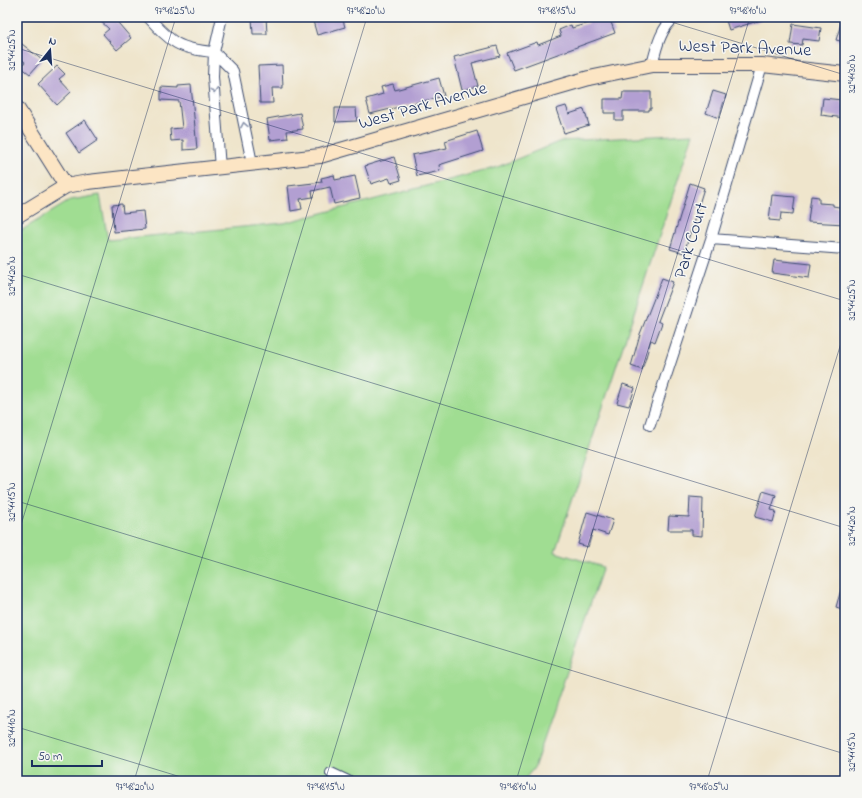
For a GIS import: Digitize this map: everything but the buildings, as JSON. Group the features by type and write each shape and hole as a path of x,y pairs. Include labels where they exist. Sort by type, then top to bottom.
{"street":[{"path":"148,17 168,39 192,50 214,52 233,71 252,164"},
{"path":"220,168 213,77 214,52 222,17"},
{"path":"652,65 661,35 671,20 676,17"},
{"name":"West Park Avenue","path":"17,216 66,186 88,182 320,156 589,78 652,65 762,65 845,74"},
{"name":"Park Court","path":"650,425 710,239 762,65"},
{"path":"17,108 66,186"},
{"path":"710,239 845,249"},
{"path":"331,773 348,781"}],"green space":[{"path":"693,134 555,552 603,567 534,768 523,781 17,781 17,233 71,200 100,195 108,240 284,223 495,168 561,141"}]}
